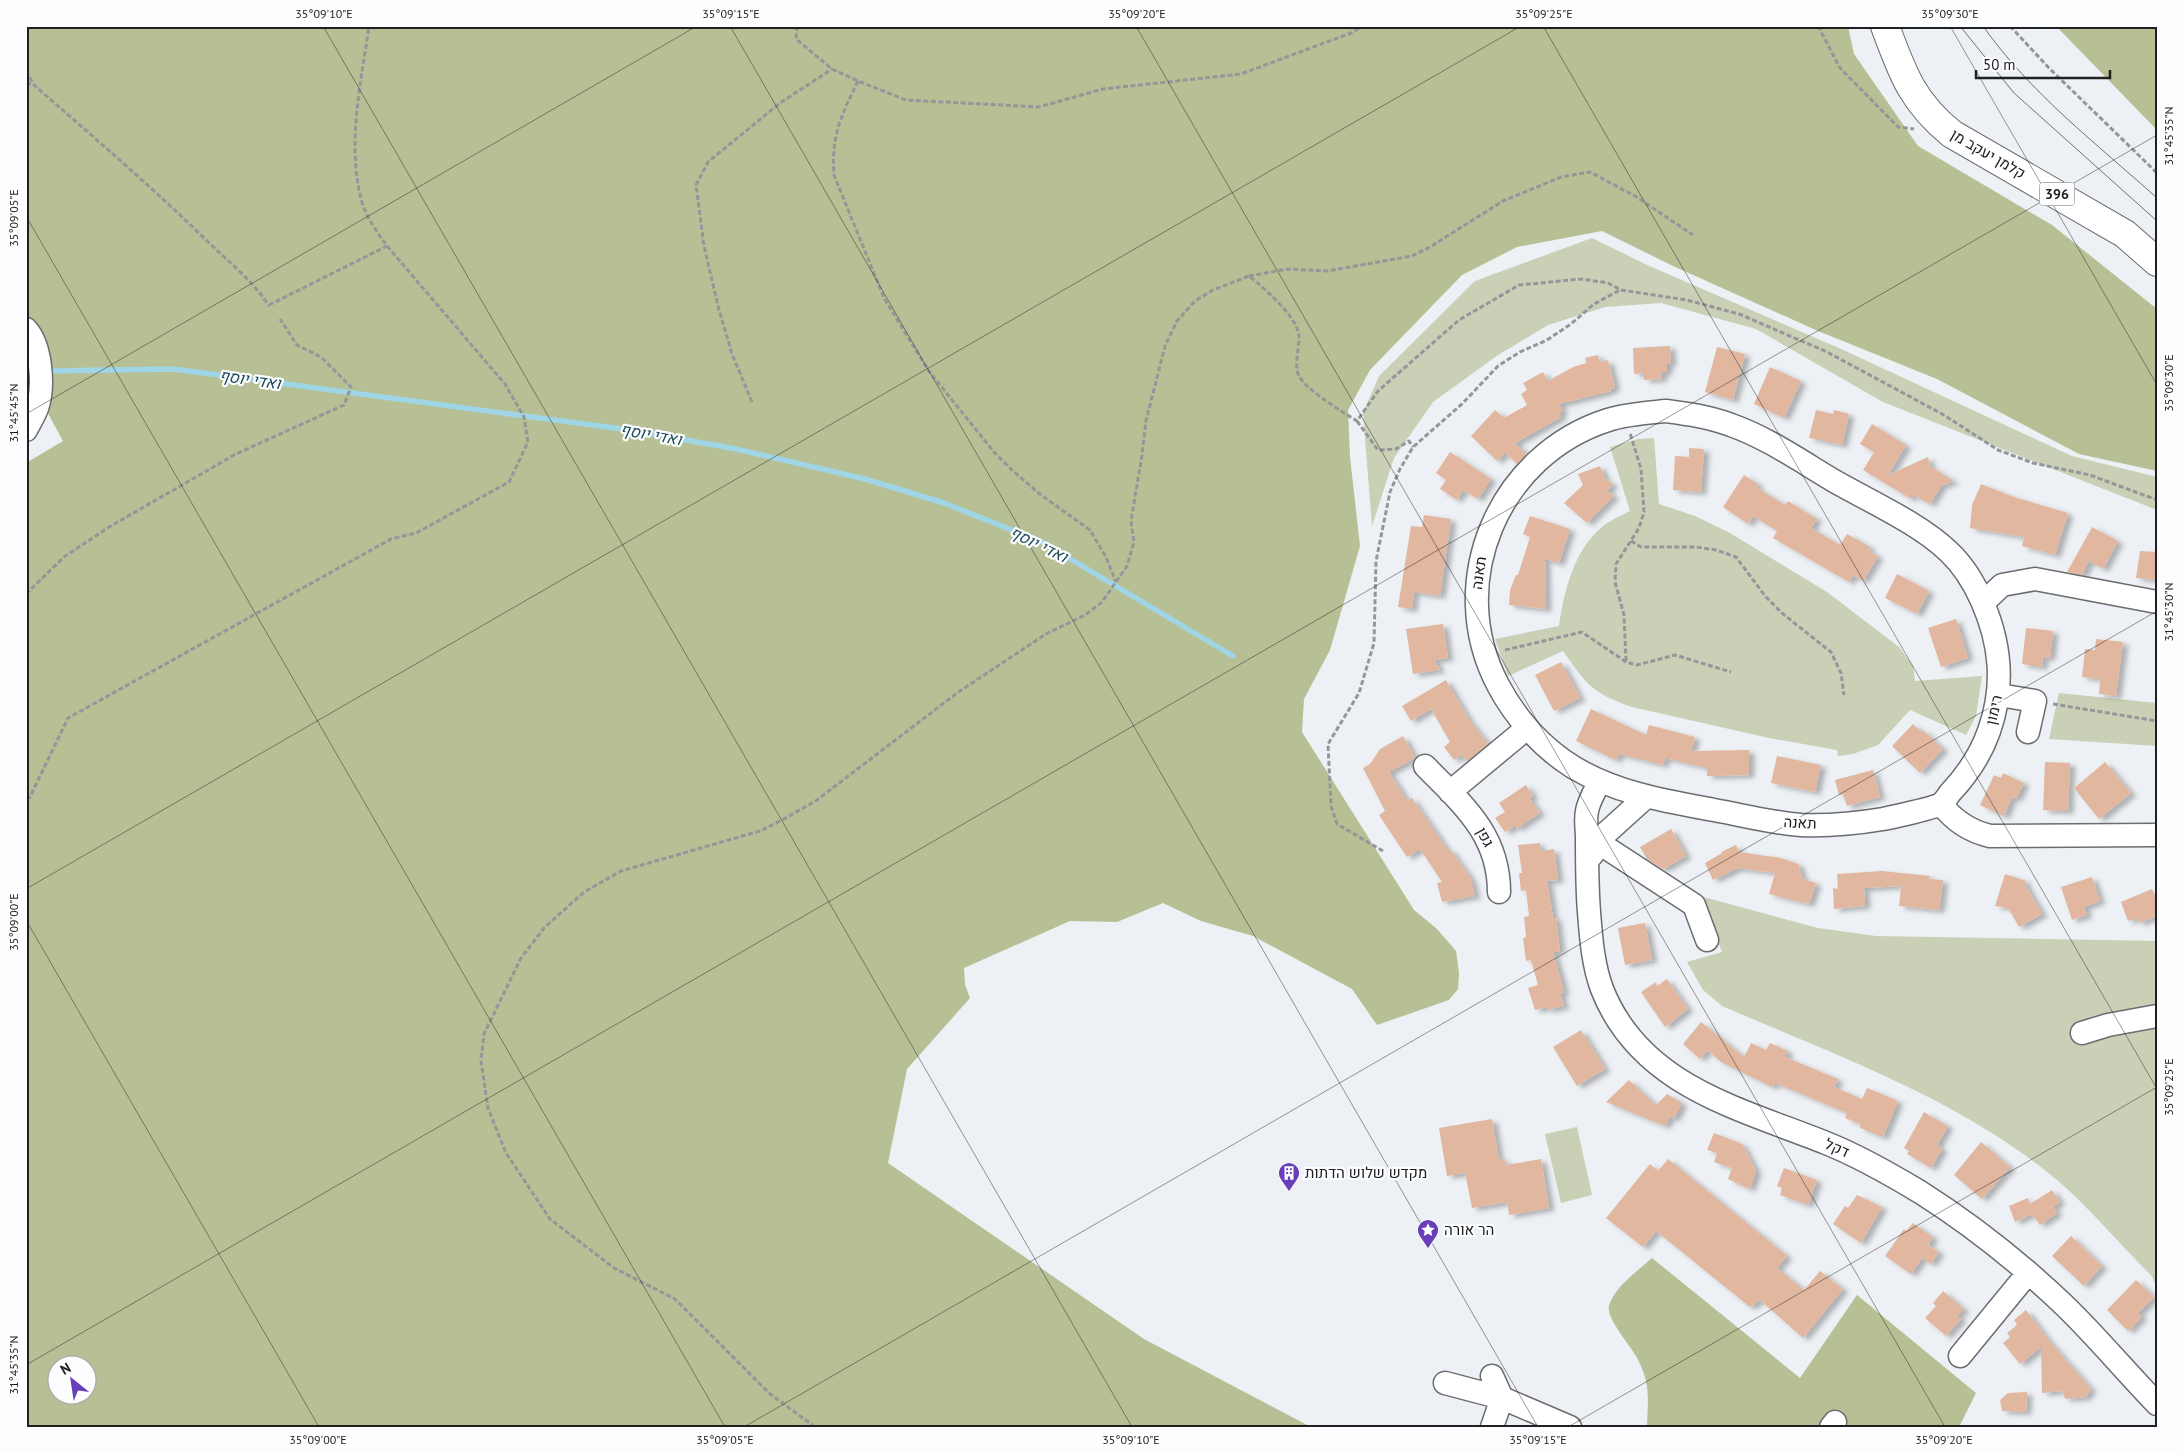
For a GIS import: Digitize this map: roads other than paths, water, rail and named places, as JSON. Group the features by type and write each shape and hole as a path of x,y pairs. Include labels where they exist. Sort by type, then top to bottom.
{"main road":[{"name":"קלמן יעקב מן","path":"1885,26 1903,74 1912,92 1937,122 1952,134 2125,234 2157,262"}],"street":[{"path":"26,329 37,351 41,386 38,406 26,430"},
{"name":"תאנה","path":"1941,804 1880,819 1802,825 1646,797 1600,781 1570,765 1546,746 1527,728 1506,699 1491,672 1481,643 1476,612 1476,580 1483,548 1496,516 1512,491 1531,469 1553,450 1578,433 1605,421 1625,416 1666,411 1700,415 1734,426 1770,443 1935,540 1964,568 1983,603"},
{"path":"1983,603 2002,585 2035,579 2157,602"},
{"name":"רימון","path":"1941,804 1962,780 1976,759 1988,736 1999,695 2000,670 1998,650 1994,631 1983,603"},
{"path":"1999,695 2035,701 2028,732"},
{"path":"1450,792 1527,728"},
{"name":"גפן","path":"1425,766 1474,818 1489,841 1497,865 1499,892"},
{"name":"דקל","path":"1600,781 1586,813 1593,841 1586,872 1592,942 1602,988 1622,1027 1651,1060 1669,1075 1712,1098 1829,1144 1891,1175 1975,1229 2028,1273 2066,1308 2157,1404"},
{"path":"1646,797 1593,841 1694,905 1707,940"},
{"path":"1941,804 1962,825 1990,836 2157,835"},
{"path":"2082,1033 2108,1025 2157,1016"},
{"path":"1960,1356 2028,1273"},
{"path":"1492,1376 1502,1398 1492,1427"},
{"path":"1445,1383 1502,1398 1570,1427"}],"waterway":[{"name":"ואדי יוסף","path":"45,371 173,369 630,430 736,449 865,479 944,503 1042,542 1233,656"}],"tram line":[{"path":"1960,26 2014,93 2157,221"},
{"path":"1983,26 2022,74 2043,96 2157,198"}],"place":[{"name":"מקדש שלוש הדתות","path":"1289,1192"},
{"name":"הר אורה","path":"1428,1249"}]}
